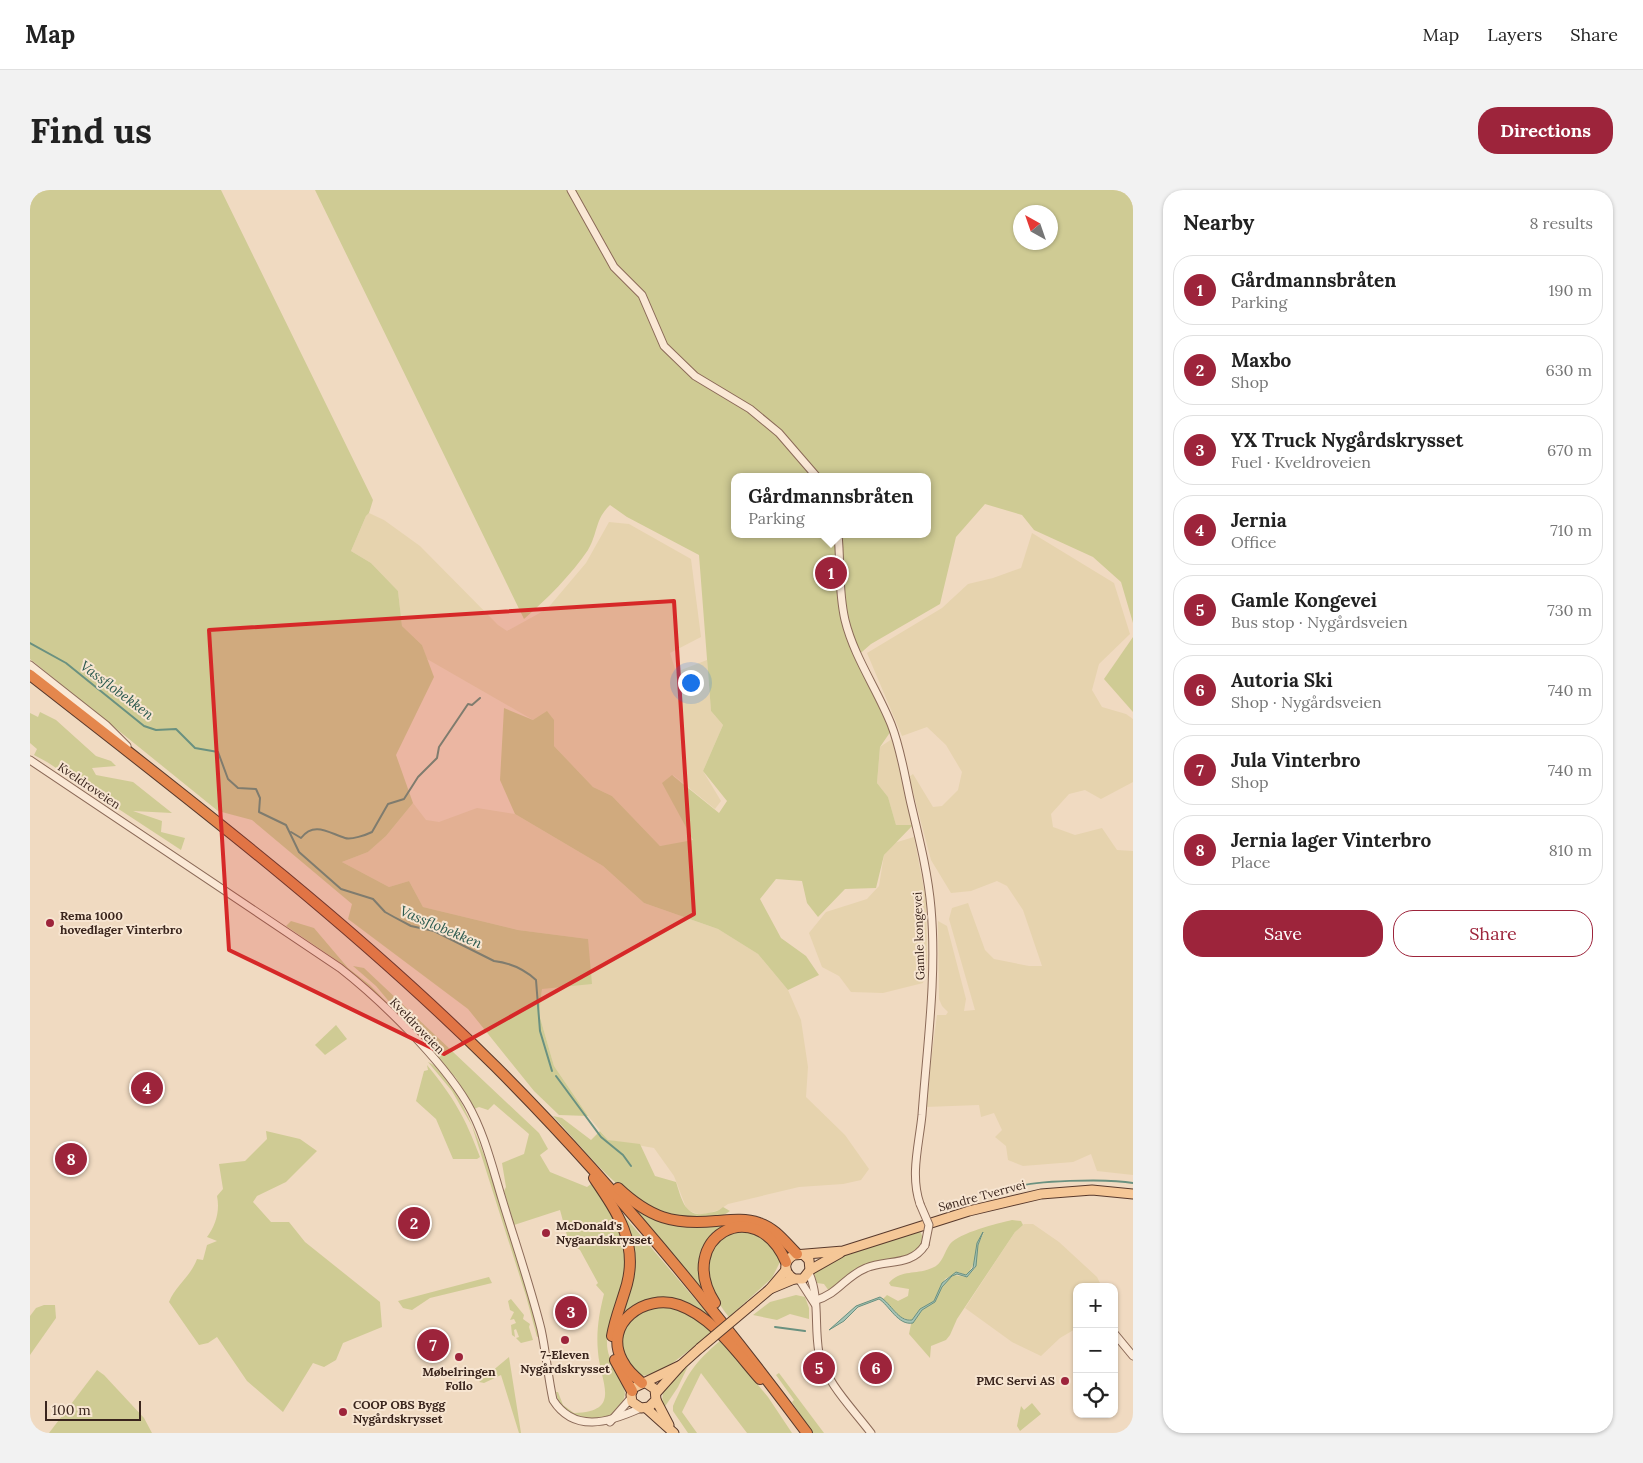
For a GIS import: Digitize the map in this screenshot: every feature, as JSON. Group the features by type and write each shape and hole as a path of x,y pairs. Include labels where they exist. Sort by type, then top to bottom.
{"highway":[{"path":"30,675 280,874 386,964 494,1065 580,1155 665,1251 739,1341 807,1433"},
{"path":"30,680 273,875 370,956 490,1067 589,1171 692,1290 801,1433"},
{"path":"580,1155 628,1197 656,1216 684,1222 737,1220 757,1222 773,1230 801,1254"},
{"path":"589,1171 616,1211 629,1240 630,1269 611,1342 616,1363 631,1395"},
{"path":"739,1341 706,1285 702,1267 707,1248 718,1236 732,1228 753,1228 769,1235 786,1266"},
{"path":"644,1383 627,1369 621,1359 618,1339 620,1330 634,1310 652,1302 665,1302 679,1305 708,1323 726,1340 769,1390"}],"main road":[{"name":"Søndre Tverrvei","path":"843,1251 969,1211 1024,1197 1092,1190 1133,1194"},
{"path":"643,1408 656,1396 680,1365 770,1289 786,1266 790,1256 843,1251"},
{"path":"770,1289 810,1272 843,1251"},
{"path":"801,1254 809,1260 810,1272"},
{"path":"786,1266 796,1279"},
{"path":"672,1431 643,1408 634,1405 631,1395 636,1386 680,1365"},
{"path":"644,1383 653,1387 672,1431"}],"street":[{"path":"571,190 614,267 642,295 664,346 695,376 750,409 779,433 814,473"},
{"name":"Gamle kongevei","path":"815,1302 838,1290 858,1272 880,1264 910,1258 925,1245 929,1225 915,1187 914,1169 920,1138 932,1011 932,910 929,880 891,725 855,649 846,622 839,591 838,538"},
{"path":"30,666 106,725 136,754 141,764"},
{"name":"Kveldroveien","path":"30,760 340,968 364,988 434,1059 460,1091 484,1141 530,1288 543,1340 553,1400 557,1408 570,1422 590,1428 608,1424 643,1408"},
{"path":"810,1272 815,1287 818,1346 824,1370 871,1433"},
{"path":"796,1279 815,1302"},
{"path":"1118,1338 1133,1356"},
{"path":"608,1424 631,1395"}],"highlighted area":[{"path":"674,601 694,914 444,1054 229,950 209,630"}],"shaded area":[{"path":"30,190 221,190 373,500 351,551 371,563 398,591 402,626 422,645 434,677 396,755 413,803 386,836 368,852 342,862 389,887 409,881 423,907 518,930 588,939 592,984 542,989 539,1014 554,1066 588,1116 559,1115 534,1091 468,1009 348,919 352,904 252,820 218,811 30,659"},
{"path":"315,190 1133,190 1133,623 1121,582 1093,557 1034,530 1022,515 985,504 956,537 940,604 871,644 855,658 893,728 880,747 877,783 888,797 896,825 913,825 884,855 876,888 845,889 818,917 807,903 802,881 776,879 760,899 781,938 806,956 819,975 788,990 758,954 718,929 644,903 603,866 515,814 500,780 504,708 533,720 547,711 554,720 554,746 593,787 612,796 660,846 693,840 662,783 672,775 719,813 727,801 703,771 723,725 711,711 699,555 627,517 610,505 599,521 588,550 558,586 524,619"},
{"path":"369,513 384,520 420,546 498,625 507,631 547,609 586,563 609,522 629,524 691,559 701,637 670,653 676,672 707,660 711,711 723,725 703,771 721,801 715,809 673,775 693,841 660,846 612,796 593,787 554,746 554,720 533,720 427,659 422,645 402,626 398,591 371,563 351,551"},
{"path":"1032,533 1114,583 1130,634 1099,664 1092,690 1102,707 1126,714 1133,719 1133,782 1101,799 1085,790 1069,794 1051,814 1053,827 1075,835 1102,828 1117,850 1133,851 1133,1175 1097,1171 1091,1154 1073,1162 1023,1166 1008,1160 1006,1146 995,1137 1002,1130 994,1113 981,1117 979,1105 925,1107 937,1015 946,1015 948,1012 942,1006 939,999 938,921 947,926 966,999 964,1011 975,1010 949,919 952,908 968,903 985,950 994,959 1029,966 1042,966 1023,910 1007,886 997,881 971,891 951,893 931,860 909,777 913,774 933,807 942,806 958,790 962,772 946,745 927,727 902,736 867,653 942,608 968,584 1021,568"},
{"path":"1133,637 1133,712 1104,679"},
{"path":"40,712 56,720 96,756 111,761 116,766 92,768 96,775 133,782 172,813 133,811 162,821 161,832 185,838 181,850 34,755 37,749 30,743 30,713 38,717"},
{"path":"892,739 913,825 896,825 888,797 877,783 880,747"},
{"path":"413,803 426,820 439,822 477,808 515,814 603,866 644,903 718,929 758,954 788,990 801,1020 808,1067 806,1097 845,1135 869,1169 861,1180 843,1184 799,1187 728,1204 719,1210 701,1215 687,1210 674,1176 654,1148 608,1140 588,1116 554,1066 539,1014 542,989 588,939 518,930 423,907 409,881 389,887 342,862 368,852 386,836"},
{"path":"914,837 926,900 927,960 923,983 883,993 851,992 839,976 822,967 809,933 826,912 867,899 879,886 884,855 894,843"},
{"path":"291,921 314,928 348,968 370,985 407,1023 376,986 353,966 364,968 539,1133 548,1149 540,1155 550,1172 587,1187 591,1184 611,1211 622,1237 625,1251 625,1266 623,1282 609,1326 607,1343 609,1356 625,1393 618,1411 611,1416 596,1419 569,1416 558,1401 556,1392 558,1392 563,1405 574,1413 589,1411 599,1407 604,1401 605,1393 597,1337 604,1294 596,1285 598,1283 580,1250 569,1243 560,1210 514,1225 504,1191 506,1187 502,1163 524,1154 529,1134 494,1104 488,1110 479,1107 474,1109 456,1078 380,997 339,962 286,926"},
{"path":"336,1025 347,1039 325,1055 315,1045"},
{"path":"428,1062 445,1077 472,1125 452,1091"},
{"path":"427,1065 452,1098 464,1119 480,1157 477,1159 453,1159 436,1119 416,1101 424,1071 428,1070"},
{"path":"553,1116 562,1118 591,1140 600,1131 608,1140 640,1144 655,1176 676,1182 680,1195 689,1211 700,1214 712,1212 723,1207 730,1211 713,1218 702,1219 679,1218 657,1211 618,1185"},
{"path":"472,1127 496,1187 510,1232 539,1336 537,1337 526,1296"},
{"path":"266,1131 300,1139 317,1151 286,1182 257,1196 253,1202 271,1222 289,1222 305,1242 380,1302 382,1327 343,1343 336,1360 324,1367 313,1363 283,1412 247,1381 217,1337 208,1343 199,1345 169,1302 175,1290 197,1259 203,1260 207,1245 217,1241 207,1237 213,1228 216,1218 217,1196 223,1189 219,1164 245,1161 267,1139"},
{"path":"624,1198 637,1209 712,1224 731,1225 719,1231 704,1244 699,1260 705,1292"},
{"path":"617,1209 718,1326 655,1299 638,1303 620,1321 629,1282"},
{"path":"1012,1220 1021,1221 1023,1225 1015,1232 957,1319 950,1335 946,1340 931,1346 930,1358 909,1334 911,1324 922,1310 935,1302 944,1283 954,1275 967,1277 975,1268 978,1245 984,1232 978,1243 975,1260 970,1271 966,1275 958,1272 945,1279 934,1301 920,1309 912,1321 900,1317 883,1299 887,1295 898,1301 908,1296 909,1289 891,1286 889,1283 904,1274 936,1266 941,1261 950,1244 962,1236"},
{"path":"1024,1224 1033,1224 1059,1242 1097,1277 1100,1283 1073,1283 1073,1330 1060,1338 1041,1356 1012,1342 965,1308 1015,1232"},
{"path":"739,1230 766,1238 781,1260 772,1278 729,1317 717,1299 708,1278 708,1256 721,1238"},
{"path":"920,1231 924,1240 913,1253 864,1265 839,1286 829,1291 824,1284 817,1283 814,1274 832,1261"},
{"path":"983,1232 978,1245 976,1266 967,1277 957,1274 952,1276 942,1287 935,1302 922,1310 913,1323 908,1323 898,1318 879,1299 858,1307 844,1321 829,1330 856,1306 880,1297 903,1318 912,1320 920,1309 934,1301 942,1283 956,1272 966,1275 973,1268 977,1243"},
{"path":"489,1277 492,1283 430,1298 412,1310 403,1308 398,1301"},
{"path":"796,1295 805,1297 809,1308 809,1319 790,1314 777,1320 753,1315 770,1302"},
{"path":"511,1299 524,1315 523,1319 530,1324 529,1327 533,1340 521,1343 516,1338 519,1337 516,1329 514,1330 515,1337 512,1335 511,1325 516,1323 514,1319 510,1320 514,1312 510,1310 508,1301"},
{"path":"656,1304 684,1310 714,1331 661,1372 642,1376 629,1363 622,1346 622,1337 628,1320 635,1313"},
{"path":"44,1305 55,1305 56,1318 30,1355 30,1316 36,1308"},
{"path":"721,1340 768,1397 792,1433 747,1433 701,1373 682,1412 697,1433 688,1433 673,1411 673,1406 692,1370"},
{"path":"509,1357 521,1433 519,1433 501,1375 484,1383 479,1382"},
{"path":"688,1366 678,1387 664,1408 662,1401 665,1389 672,1379"},
{"path":"97,1370 104,1375 144,1418 152,1433 49,1433"},
{"path":"779,1373 824,1433 812,1433 792,1402 794,1400 776,1375"},
{"path":"1032,1403 1041,1414 1020,1431 1017,1426 1021,1406 1024,1410"}],"waterway":[{"name":"Vassflobekken","path":"30,643 66,663 144,726 156,730 176,729 195,748 218,752 228,779 238,788 256,789 260,798 259,812 286,825 299,852 341,889 373,899 385,912 411,926 434,931 494,961 517,967 536,980 540,1031 552,1071"},
{"path":"291,832 301,838 306,833 316,829 345,838 358,837 372,832 388,804 404,799 418,777 437,758 439,747 468,704 472,705 480,698"},
{"name":"Vassflobekken","path":"556,1076 601,1137 623,1155 631,1166"},
{"path":"1010,1190 1019,1186 1050,1182 1133,1183"},
{"path":"775,1327 805,1331"}],"place":[{"name":"Gårdmannsbråten","path":"831,573"},
{"name":"Rema 1000 hovedlager Vinterbro","path":"50,923"},
{"name":"Jernia","path":"147,1088"},
{"name":"Jernia lager Vinterbro","path":"71,1159"},
{"name":"Maxbo","path":"414,1223"},
{"name":"McDonald's Nygaardskrysset","path":"546,1233"},
{"name":"YX Truck Nygårdskrysset","path":"571,1312"},
{"name":"7-Eleven Nygårdskrysset","path":"565,1340"},
{"name":"Jula Vinterbro","path":"433,1345"},
{"name":"Møbelringen Follo","path":"459,1357"},
{"name":"Gamle Kongevei","path":"819,1368"},
{"name":"Autoria Ski","path":"876,1368"},
{"name":"PMC Servi AS","path":"1065,1381"},
{"name":"COOP OBS Bygg Nygårdskrysset","path":"343,1412"}]}
